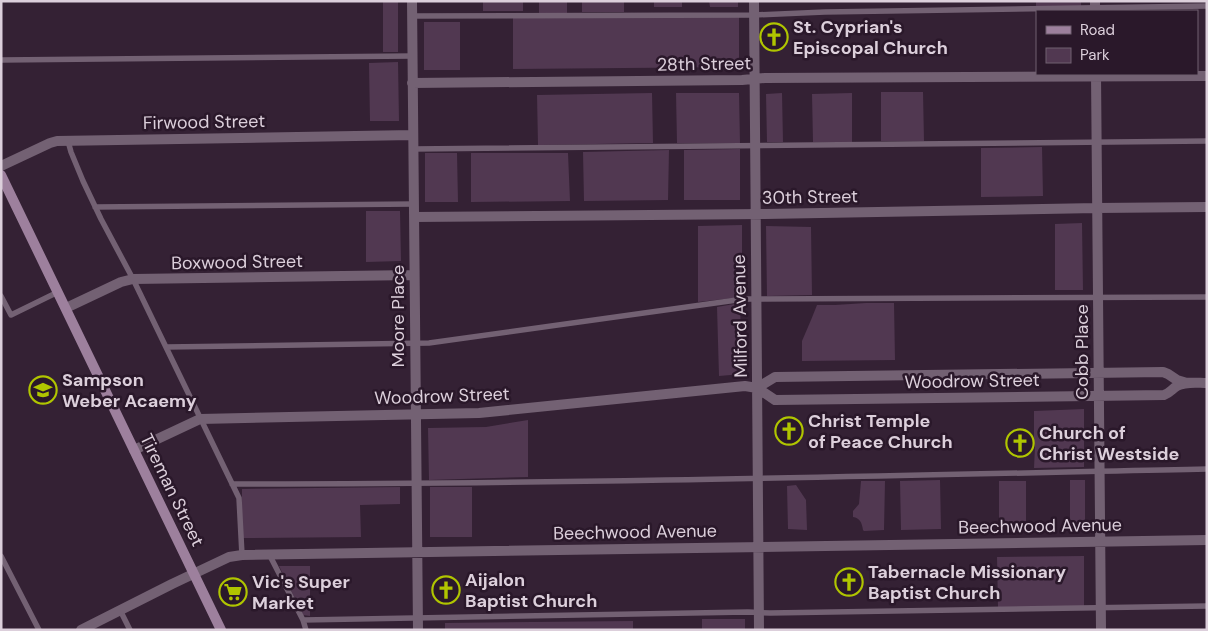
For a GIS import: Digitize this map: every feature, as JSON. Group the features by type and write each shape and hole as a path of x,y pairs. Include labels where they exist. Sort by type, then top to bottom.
{"street":[{"name":"Moore Place","path":"412,1 418,630"},
{"name":"Milford Avenue","path":"754,1 759,630"},
{"name":"Cobb Place","path":"1096,76 1101,630"},
{"name":"28th Street","path":"412,83 754,80 774,78 1207,76"},
{"name":"Firwood Street","path":"1,166 57,141 413,135"},
{"name":"Tireman Street","path":"1,175 221,630"},
{"name":"30th Street","path":"414,217 1207,207"},
{"name":"Boxwood Street","path":"66,308 121,282 133,279 414,275"},
{"name":"Woodrow Street","path":"757,388 775,377 1163,372 1187,383"},
{"name":"Woodrow Street","path":"134,450 200,419 479,413 745,386 757,388 775,400 1164,395 1170,393 1178,385 1207,382"},
{"name":"Beechwood Avenue","path":"81,630 229,557 242,555 1207,540"}],"lane":[{"path":"412,16 754,14 1207,6"},
{"path":"1,60 412,56"},
{"path":"68,141 70,152 96,207 239,498 242,555"},
{"path":"413,149 1207,141"},
{"path":"96,207 414,204"},
{"path":"1,296 11,315 58,292"},
{"path":"166,348 429,342 744,299 1207,298"},
{"path":"232,484 416,484 1207,470"},
{"path":"269,554 303,620 306,630"},
{"path":"1,556 39,630"},
{"path":"303,620 1207,606"},
{"path":"120,610 130,630"}],"green space":[{"path":"383,1 398,1 398,52 383,52"},
{"path":"483,1 523,1 523,11 483,11"},
{"path":"539,1 567,1 567,13 539,13"},
{"path":"582,1 624,1 624,12 582,12"},
{"path":"654,1 682,1 682,7 654,7"},
{"path":"709,1 738,1 738,7 710,7"},
{"path":"1036,1 1081,1 1081,6 1036,6"},
{"path":"739,16 739,67 513,69 513,17"},
{"path":"424,22 460,22 460,70 424,70"},
{"path":"398,62 399,121 370,121 369,63"},
{"path":"881,92 923,92 924,141 881,141"},
{"path":"652,93 653,143 538,145 537,95"},
{"path":"676,93 739,93 740,143 677,143"},
{"path":"782,93 783,142 767,142 766,94"},
{"path":"852,93 852,142 813,142 812,94"},
{"path":"1042,147 1043,196 981,197 981,148"},
{"path":"740,149 740,200 684,200 684,150"},
{"path":"669,150 668,200 584,201 583,152"},
{"path":"425,153 457,153 458,202 425,202"},
{"path":"471,153 568,153 570,201 471,202"},
{"path":"366,211 400,211 401,261 366,262"},
{"path":"1082,223 1083,290 1055,290 1055,224"},
{"path":"742,225 742,297 698,302 698,226"},
{"path":"766,226 811,227 812,295 767,296"},
{"path":"740,303 742,374 719,376 717,307"},
{"path":"894,303 895,360 802,361 802,341 817,305"},
{"path":"1084,409 1084,467 1034,468 1034,411"},
{"path":"528,420 528,477 429,480 428,428 486,427"},
{"path":"940,480 941,529 901,530 900,481"},
{"path":"1070,480 1085,480 1085,526 1070,526"},
{"path":"861,481 885,481 884,530 864,531 860,521 853,517 853,511 859,504"},
{"path":"999,481 1026,481 1026,528 999,528"},
{"path":"796,485 806,500 807,530 788,529 787,486"},
{"path":"400,487 400,504 360,505 361,537 242,538 242,489"},
{"path":"430,487 472,487 472,537 430,537"},
{"path":"1084,556 1084,606 998,607 997,557"},
{"path":"279,566 310,566 310,616 303,615"},
{"path":"702,619 745,619 745,630 702,630"},
{"path":"633,621 633,630 445,630 445,623"}],"place":[{"name":"St. Cyprian's Episcopal Church","path":"774,37"},
{"name":"Sampson Weber Acaemy","path":"43,390"},
{"name":"Christ Temple of Peace Church","path":"789,431"},
{"name":"Church of Christ Westside","path":"1020,443"},
{"name":"Tabernacle Missionary Baptist Church","path":"849,582"},
{"name":"Aijalon Baptist Church","path":"446,590"},
{"name":"Vic's Super Market","path":"233,592"}]}
